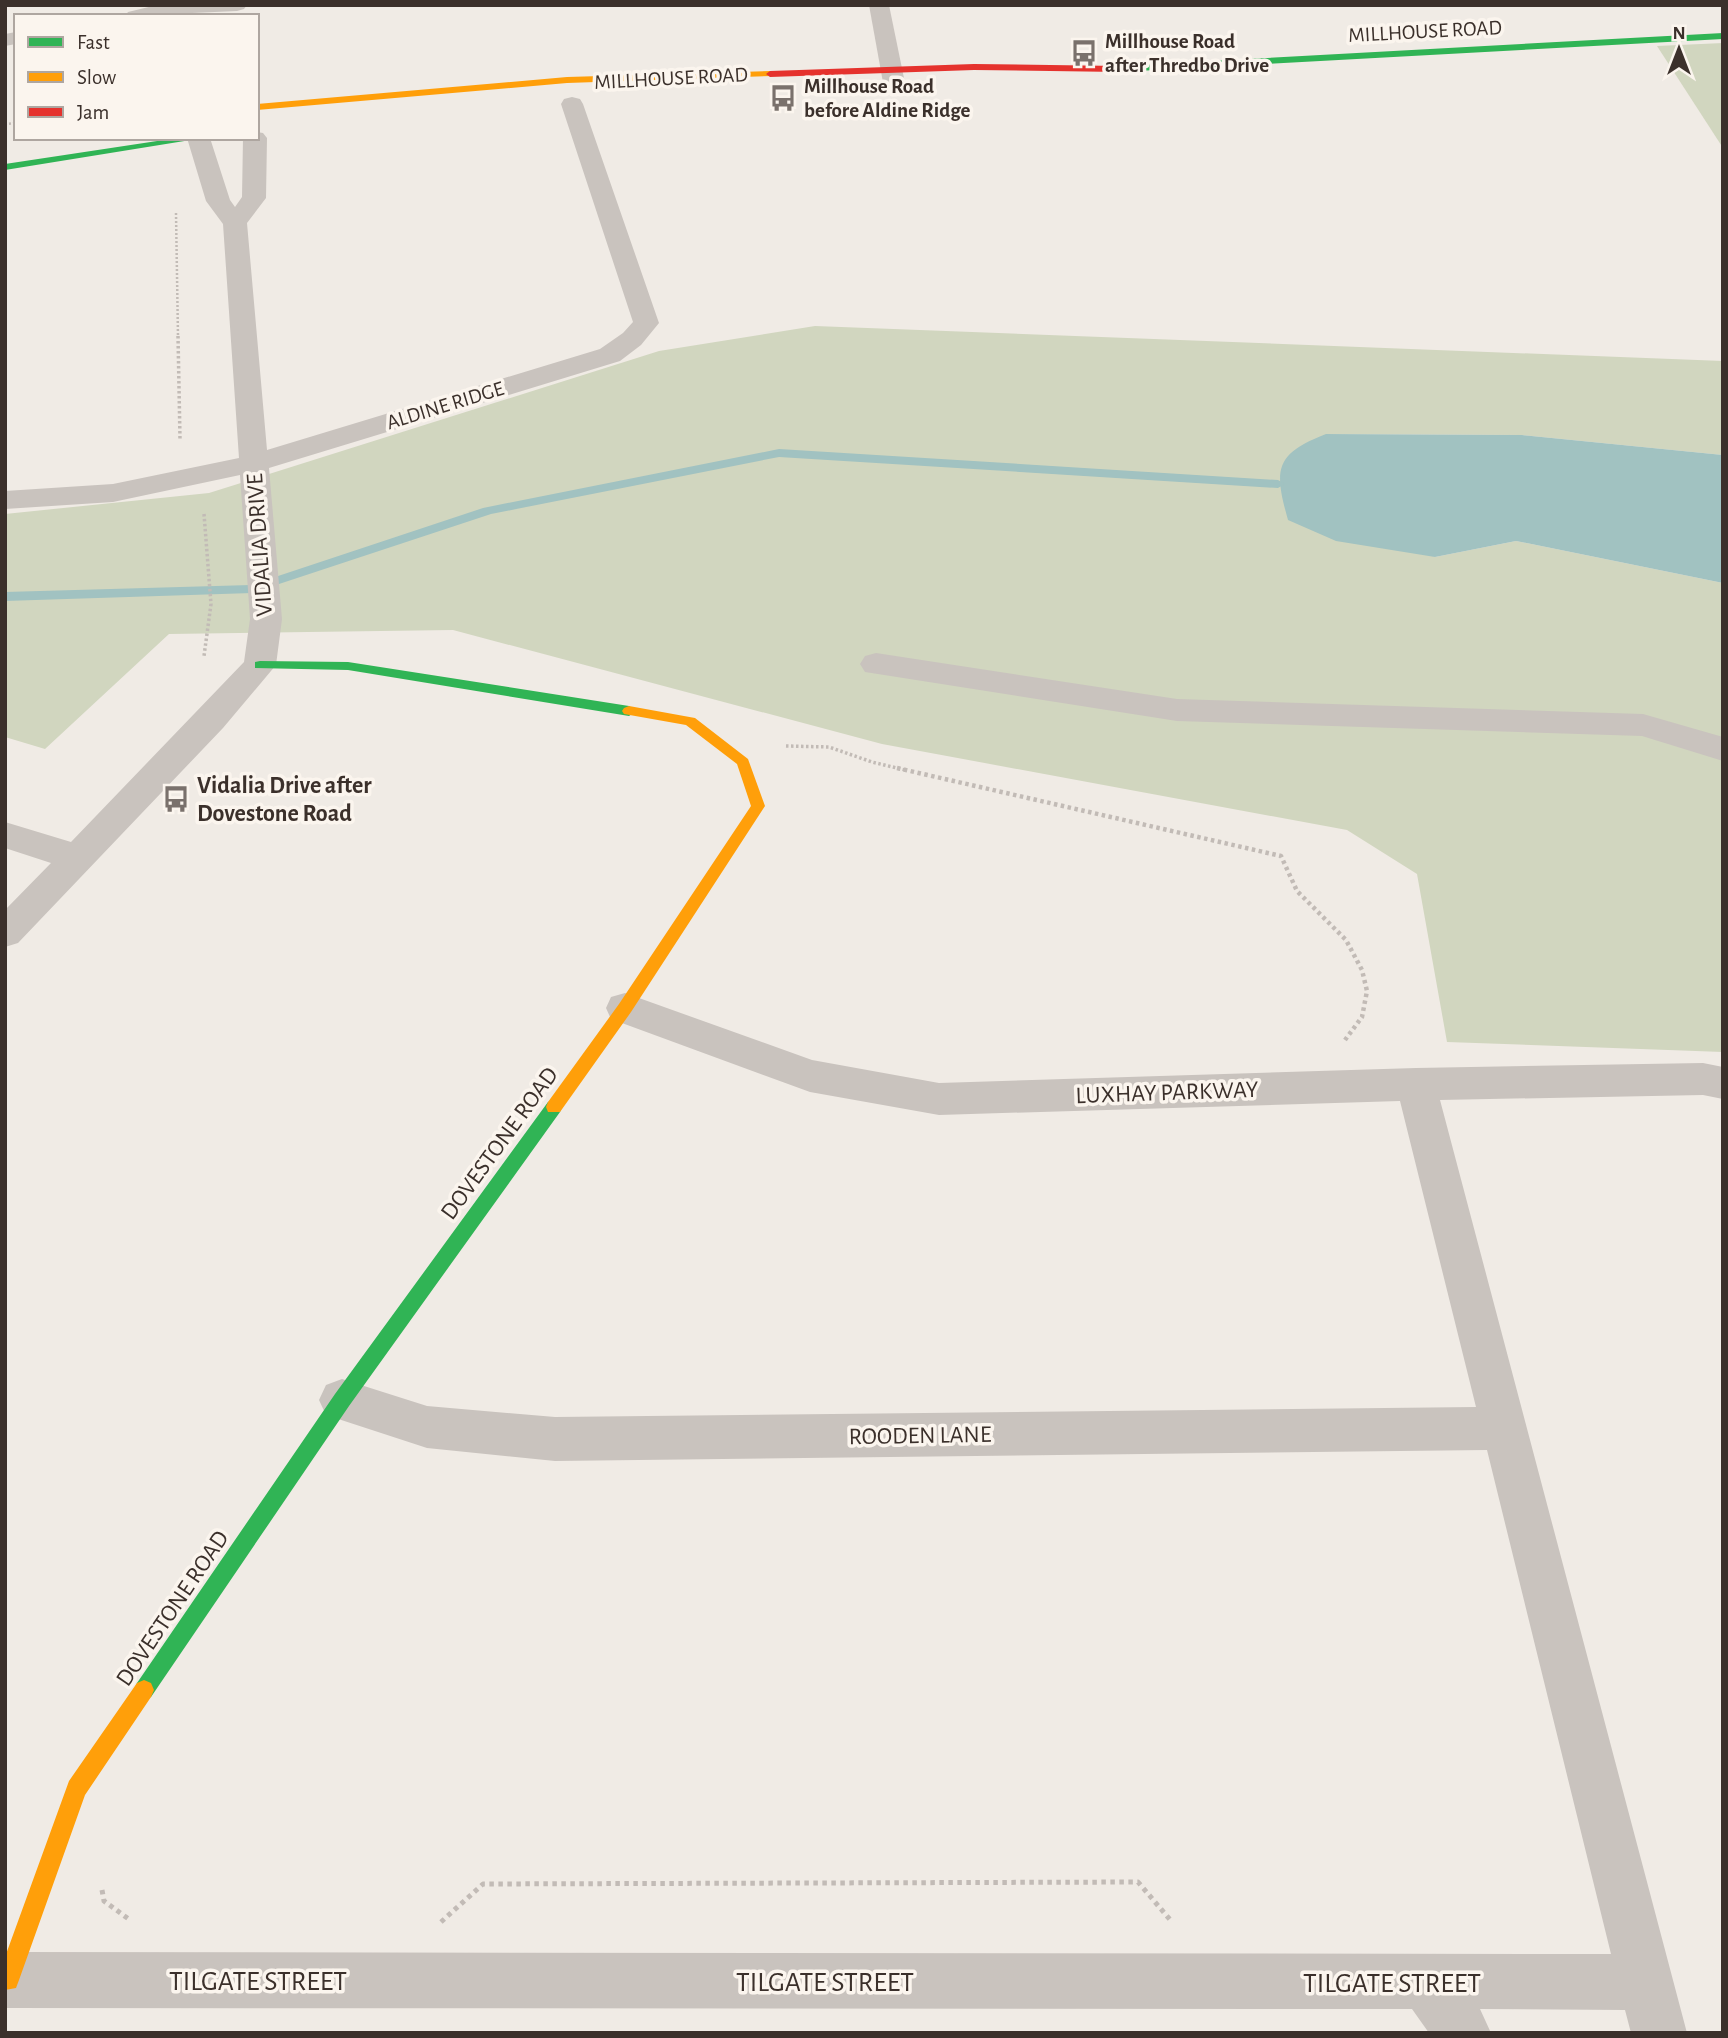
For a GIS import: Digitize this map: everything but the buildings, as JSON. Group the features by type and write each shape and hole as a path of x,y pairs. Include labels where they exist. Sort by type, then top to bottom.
{"main road":[{"name":"MILLHOUSE ROAD","path":"985,84 1038,81 1129,69 1723,36"},
{"name":"MILLHOUSE ROAD","path":"259,107 567,79 894,83 1013,66 1129,69"},
{"path":"5,167 182,140"},
{"name":"DOVESTONE ROAD","path":"7,1980 77,1789 342,1400 625,1008 758,806 743,762 690,721 348,666 260,665"}],"street":[{"path":"142,14 163,8 237,5"},
{"path":"879,5 894,83"},
{"name":"ALDINE RIDGE","path":"5,500 113,493 254,463 610,355 632,339 646,323 571,104"},
{"path":"235,223 254,198 261,133"},
{"name":"VIDALIA DRIVE","path":"199,140 218,201 235,223 266,619 260,665"},
{"path":"876,664 1177,710 1643,725 1723,749"},
{"path":"5,933 211,720 260,665"},
{"path":"5,835 79,858"},
{"name":"LUXHAY PARKWAY","path":"625,1008 810,1076 939,1099 1416,1084 1703,1079 1723,1083"},
{"path":"1416,1084 1659,2033"},
{"name":"ROODEN LANE","path":"342,1400 427,1427 555,1439 1504,1428"},
{"name":"TILGATE STREET","path":"7,1980 1645,1982"},
{"path":"1426,1982 1463,2033"}],"path":[{"path":"781,746 829,747 872,762 1281,856 1297,891 1346,940 1362,970 1367,991 1362,1017 1343,1043"},
{"path":"100,1880 104,1901 135,1924"},
{"path":"436,1927 482,1884 998,1882 1138,1882 1175,1925"}],"green space":[{"path":"1723,43 1723,148 1657,46"},
{"path":"815,326 1723,361 1723,455 1522,435 1326,434 1435,557 1516,541 1723,583 1723,1052 1447,1042 1417,874 1347,830 882,744 453,630 169,634 45,749 5,737 5,514 209,493 659,351"}],"water":[{"path":"1326,434 1522,435 1723,455 1723,583 1516,541 1435,557 1336,541 1288,520 1281,488 1280,476 1287,457 1309,441"}],"waterway":[{"path":"5,597 252,589 488,511 779,453 1278,484"}],"traffic: fast":[{"path":"1119,69 1723,36"},
{"path":"5,167 185,140"},
{"path":"260,665 348,666 629,711"},
{"path":"144,1690 342,1400 554,1107"}],"traffic: slow":[{"path":"259,107 567,80 770,74"},
{"path":"554,1107 625,1008 758,806 743,762 690,721 629,711"},
{"path":"8,1980 77,1789 144,1690"}],"traffic: jam":[{"path":"770,74 974,67 1119,69"}],"place":[{"name":"Millhouse Road after Thredbo Drive","path":"1084,53"},
{"name":"Millhouse Road before Aldine Ridge","path":"783,98"},
{"name":"Vidalia Drive after Dovestone Road","path":"176,799"}]}
